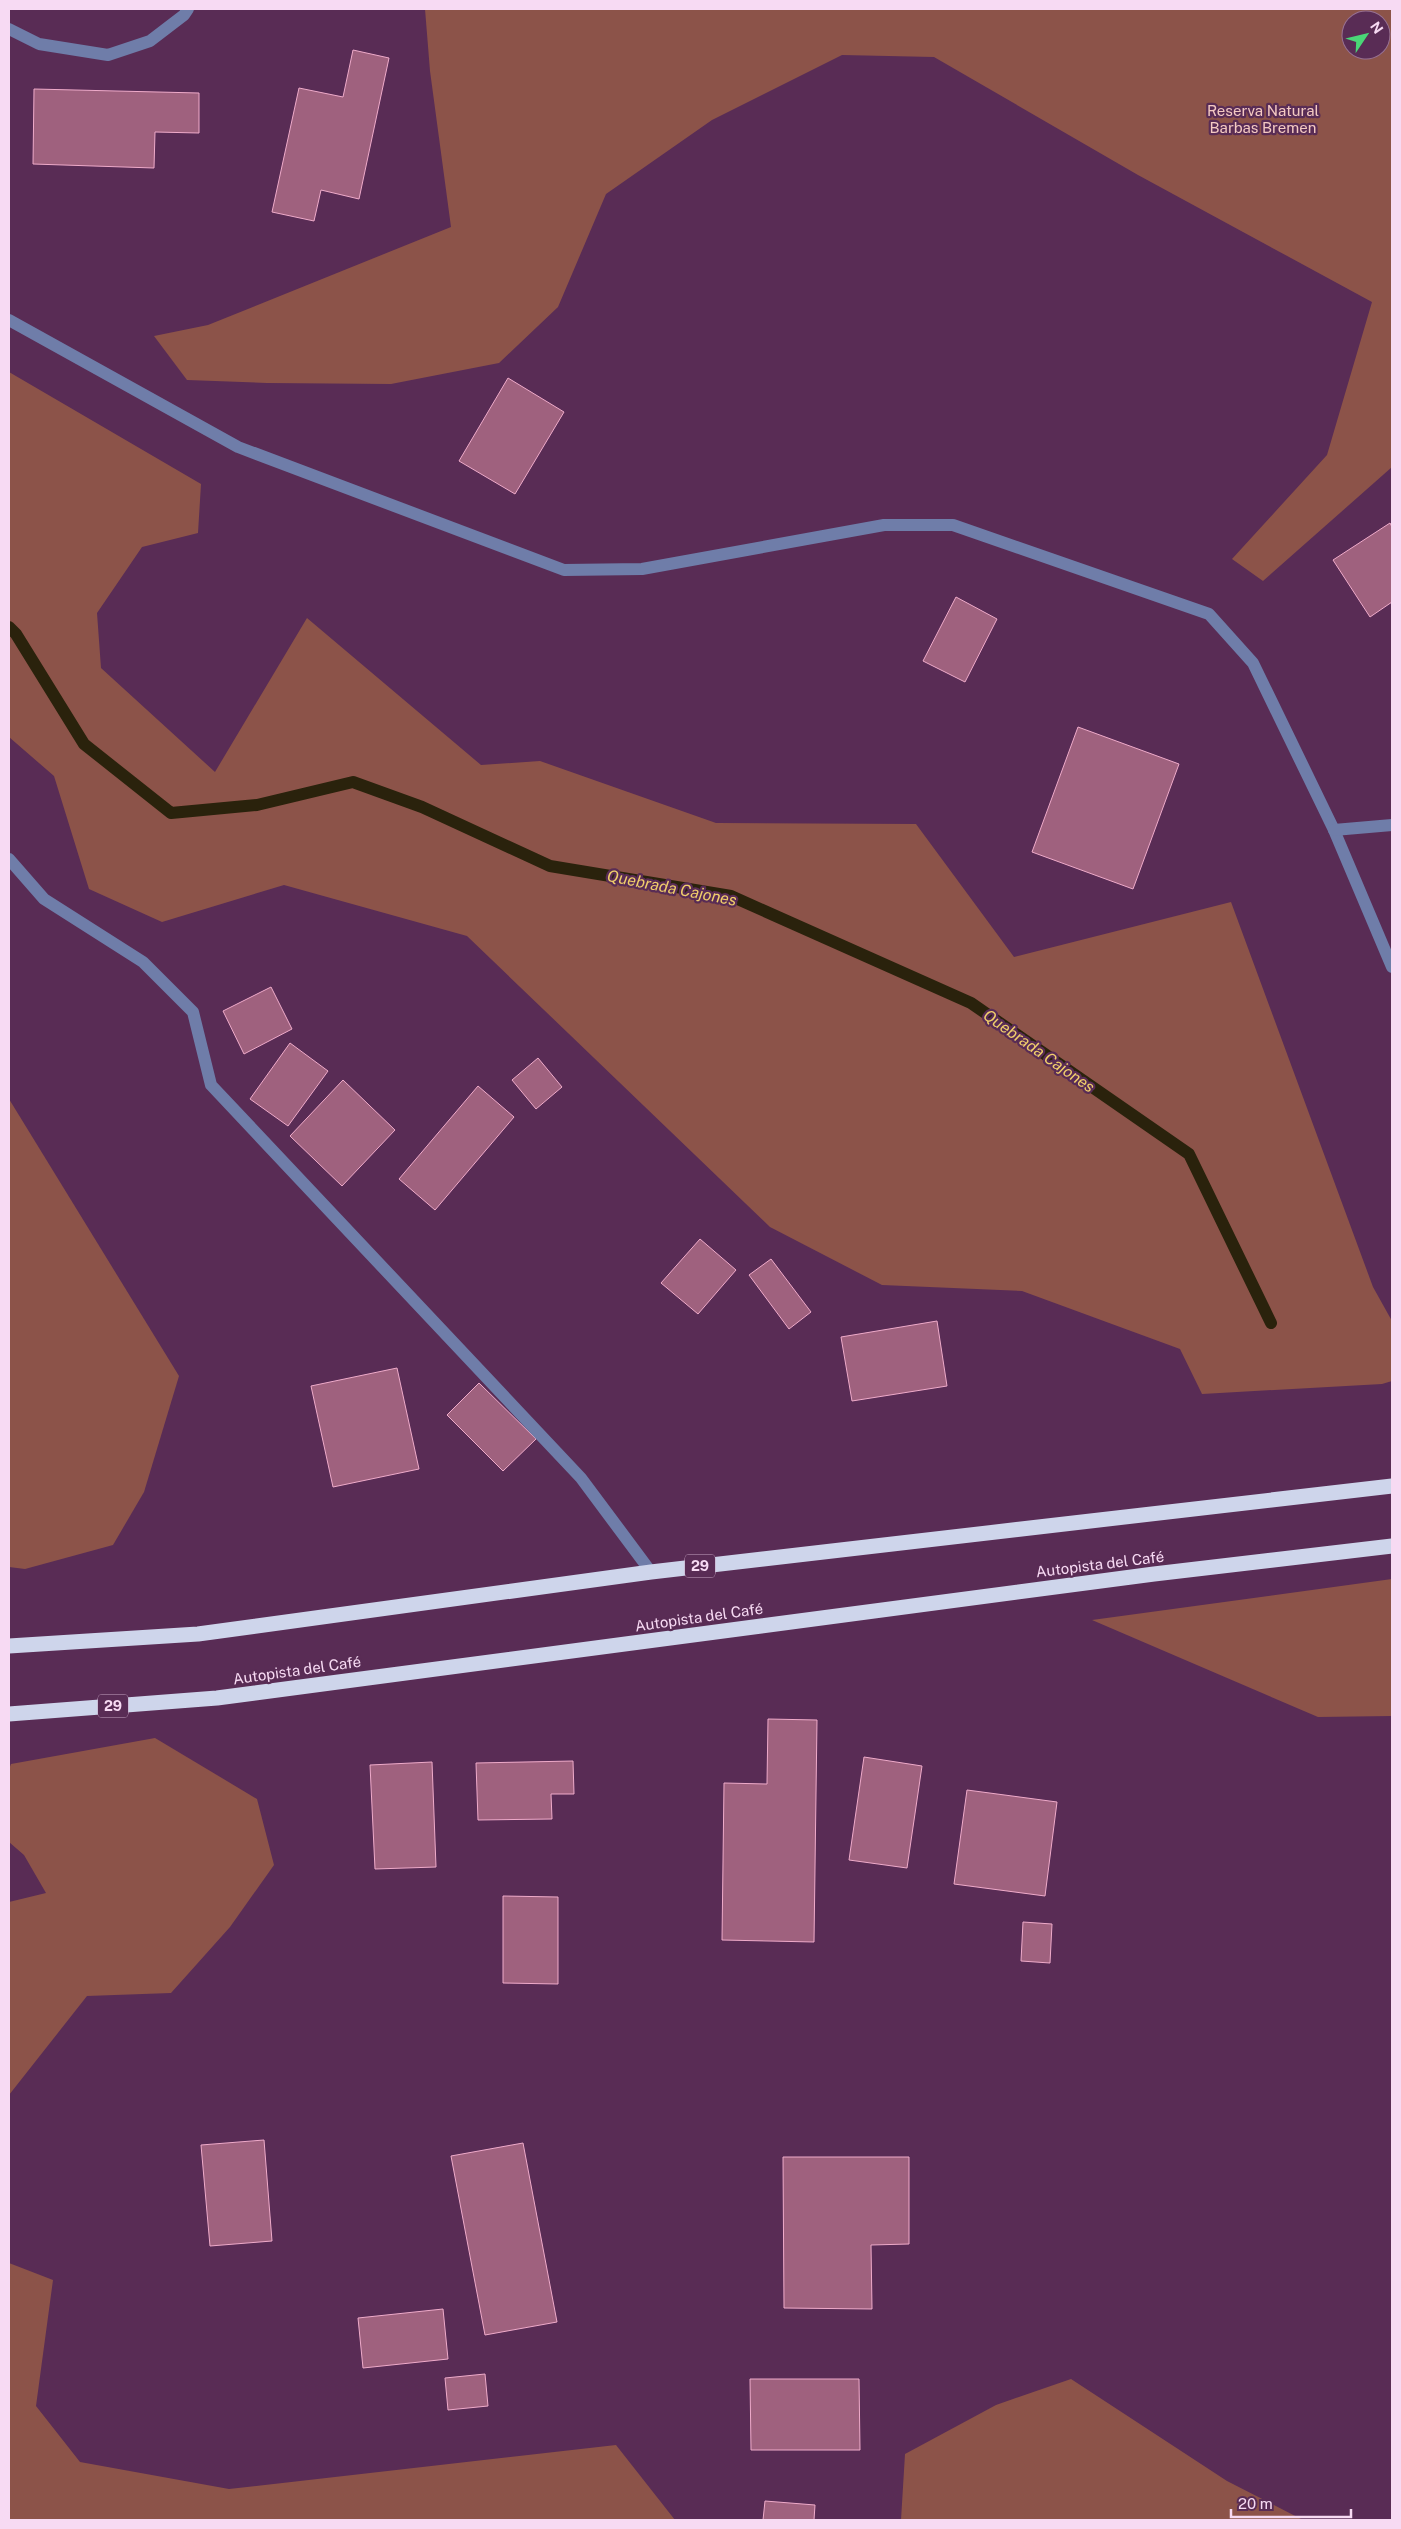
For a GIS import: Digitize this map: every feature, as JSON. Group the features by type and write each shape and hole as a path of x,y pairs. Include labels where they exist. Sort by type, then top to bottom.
{"highway":[{"name":"29","path":"9,1646 198,1634 651,1572 1392,1486"},
{"name":"Autopista del Café","path":"9,1714 217,1698 1144,1576 1392,1546"}],"street":[{"path":"9,29 39,44 108,55 150,41 184,15 188,9"},
{"path":"9,320 238,447 564,570 642,569 884,525 953,525 1209,614 1253,663 1334,830 1392,967"},
{"path":"1334,830 1392,825"},
{"path":"9,859 44,899 143,962 193,1012 211,1085 581,1478 651,1572"}],"green space":[{"name":"Reserva Natural Barbas Bremen","path":"425,9 1392,9 1392,467 1263,581 1232,559 1327,455 1372,302 1138,175 934,57 842,55 712,120 606,194 558,307 499,363 391,384 187,380 154,336 208,325 451,227 430,71"},
{"path":"9,372 201,484 198,533 142,547 97,613 101,668 215,772 307,618 481,765 540,761 716,823 916,824 1014,957 1231,902 1373,1287 1392,1321 1392,1381 1382,1384 1202,1394 1180,1349 1022,1291 882,1285 770,1227 467,936 284,885 162,922 89,889 54,776 9,737"},
{"path":"9,1099 179,1376 144,1492 113,1545 25,1569 9,1567"},
{"path":"1392,1579 1392,1716 1318,1717 1092,1620"},
{"path":"155,1738 257,1799 274,1865 230,1927 171,1993 87,1996 9,2095 9,1902 46,1893 24,1855 9,1842 9,1769 11,1764"},
{"path":"9,2263 53,2280 36,2406 80,2462 229,2489 616,2445 675,2520 9,2520"},
{"path":"1071,2379 1227,2481 1303,2520 901,2520 905,2454 996,2405"}],"building":[{"path":"353,50 389,58 359,199 321,190 314,221 272,212 299,88 343,97"},
{"path":"34,89 199,93 199,133 155,132 154,168 33,164"},
{"path":"508,378 564,412 515,494 459,461"},
{"path":"1390,523 1392,527 1392,602 1370,617 1333,560"},
{"path":"956,597 997,619 965,682 923,661"},
{"path":"1078,727 1179,764 1133,889 1032,852"},
{"path":"271,987 292,1029 244,1054 223,1011"},
{"path":"290,1043 328,1071 288,1126 250,1099"},
{"path":"538,1058 562,1087 536,1109 512,1080"},
{"path":"343,1080 395,1130 342,1186 290,1136"},
{"path":"478,1086 514,1117 435,1210 399,1179"},
{"path":"700,1239 736,1270 698,1314 661,1283"},
{"path":"771,1259 811,1312 789,1329 749,1275"},
{"path":"937,1321 947,1386 852,1401 841,1337"},
{"path":"397,1368 419,1469 333,1487 311,1386"},
{"path":"479,1383 536,1439 503,1471 447,1415"},
{"path":"768,1719 817,1720 814,1942 722,1940 724,1783 767,1784"},
{"path":"864,1757 922,1766 907,1868 849,1860"},
{"path":"573,1761 574,1794 551,1794 552,1819 478,1820 476,1763"},
{"path":"432,1762 436,1867 375,1869 370,1765"},
{"path":"967,1790 1057,1802 1045,1896 954,1884"},
{"path":"503,1896 558,1897 558,1984 503,1983"},
{"path":"1023,1922 1052,1924 1050,1963 1021,1961"},
{"path":"264,2140 272,2241 210,2246 201,2145"},
{"path":"523,2143 557,2322 485,2335 451,2156"},
{"path":"783,2157 909,2157 909,2244 871,2245 872,2309 784,2308"},
{"path":"443,2309 448,2359 363,2368 358,2318"},
{"path":"485,2374 488,2406 448,2410 445,2378"},
{"path":"750,2379 859,2379 860,2450 751,2450"},
{"path":"765,2501 815,2505 814,2520 763,2520"}],"waterway":[{"name":"Quebrada Cajones","path":"9,627 16,634 84,744 171,813 257,805 353,782 422,807 550,866 731,896 971,1003 1189,1154 1271,1323"}]}
